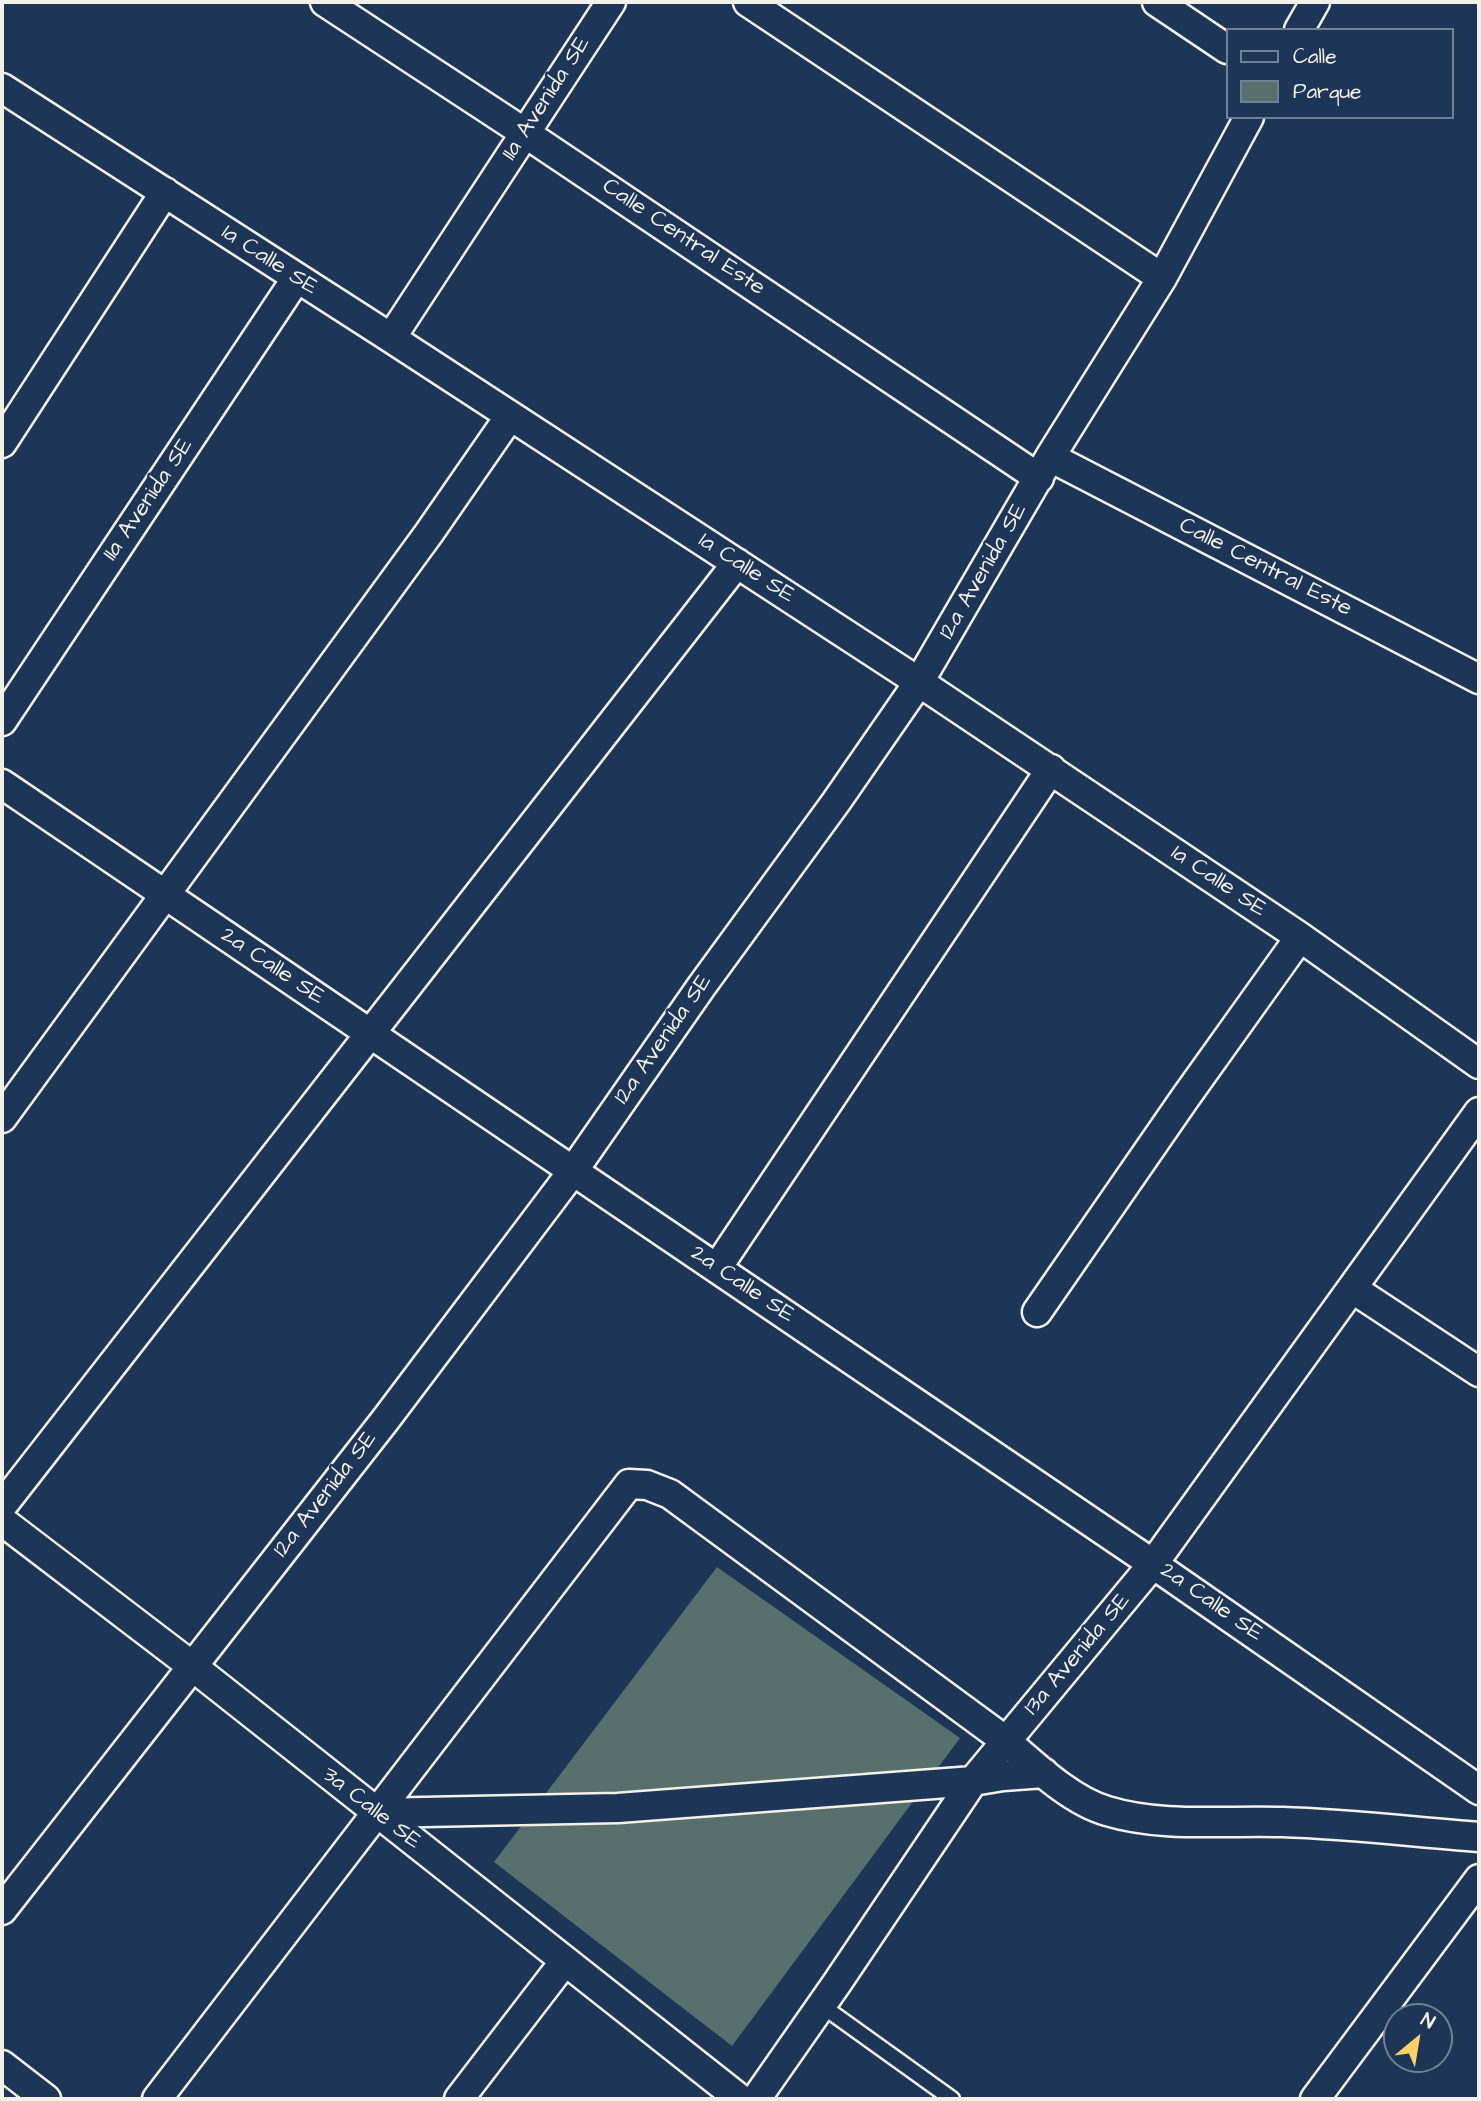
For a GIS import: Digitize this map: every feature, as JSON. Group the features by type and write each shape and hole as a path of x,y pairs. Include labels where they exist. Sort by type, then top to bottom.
{"street":[{"name":"Calle Central Este","path":"325,2 1045,468 1479,679"},
{"name":"11a Avenida SE","path":"391,338 611,2"},
{"path":"748,2 1162,278"},
{"path":"1157,2 1226,48"},
{"path":"1300,28 1315,2"},
{"name":"1a Calle SE","path":"2,88 391,338 1051,769 1300,937 1479,1065"},
{"name":"12a Avenida SE","path":"2,1910 386,1419 573,1171 701,987 836,802 919,682 1045,468 1162,278 1248,119"},
{"path":"2,443 165,192"},
{"name":"11a Avenida SE","path":"2,721 296,279"},
{"path":"2,1118 429,533 510,416"},
{"path":"2,1506 737,563"},
{"path":"718,1268 1051,769"},
{"name":"2a Calle SE","path":"2,784 1153,1564 1479,1790"},
{"path":"1037,1312 1300,937"},
{"name":"13a Avenida SE","path":"756,2099 974,1782 1153,1564 1479,1112"},
{"path":"1353,1289 1479,1373"},
{"path":"157,2099 629,1485 647,1485 670,1494 1006,1741 1044,1773 1072,1793 1105,1811 1157,1821 1283,1822 1479,1837"},
{"name":"3a Calle SE","path":"2,1521 192,1666 740,2099"},
{"path":"376,1813 618,1808 974,1782 1003,1776 1044,1773"},
{"path":"1315,2099 1479,1879"},
{"path":"459,2099 565,1961"},
{"path":"2,2065 46,2099"}],"lane":[{"path":"821,2005 952,2099"}],"green space":[{"path":"717,1567 960,1738 732,2046 494,1862"}]}
